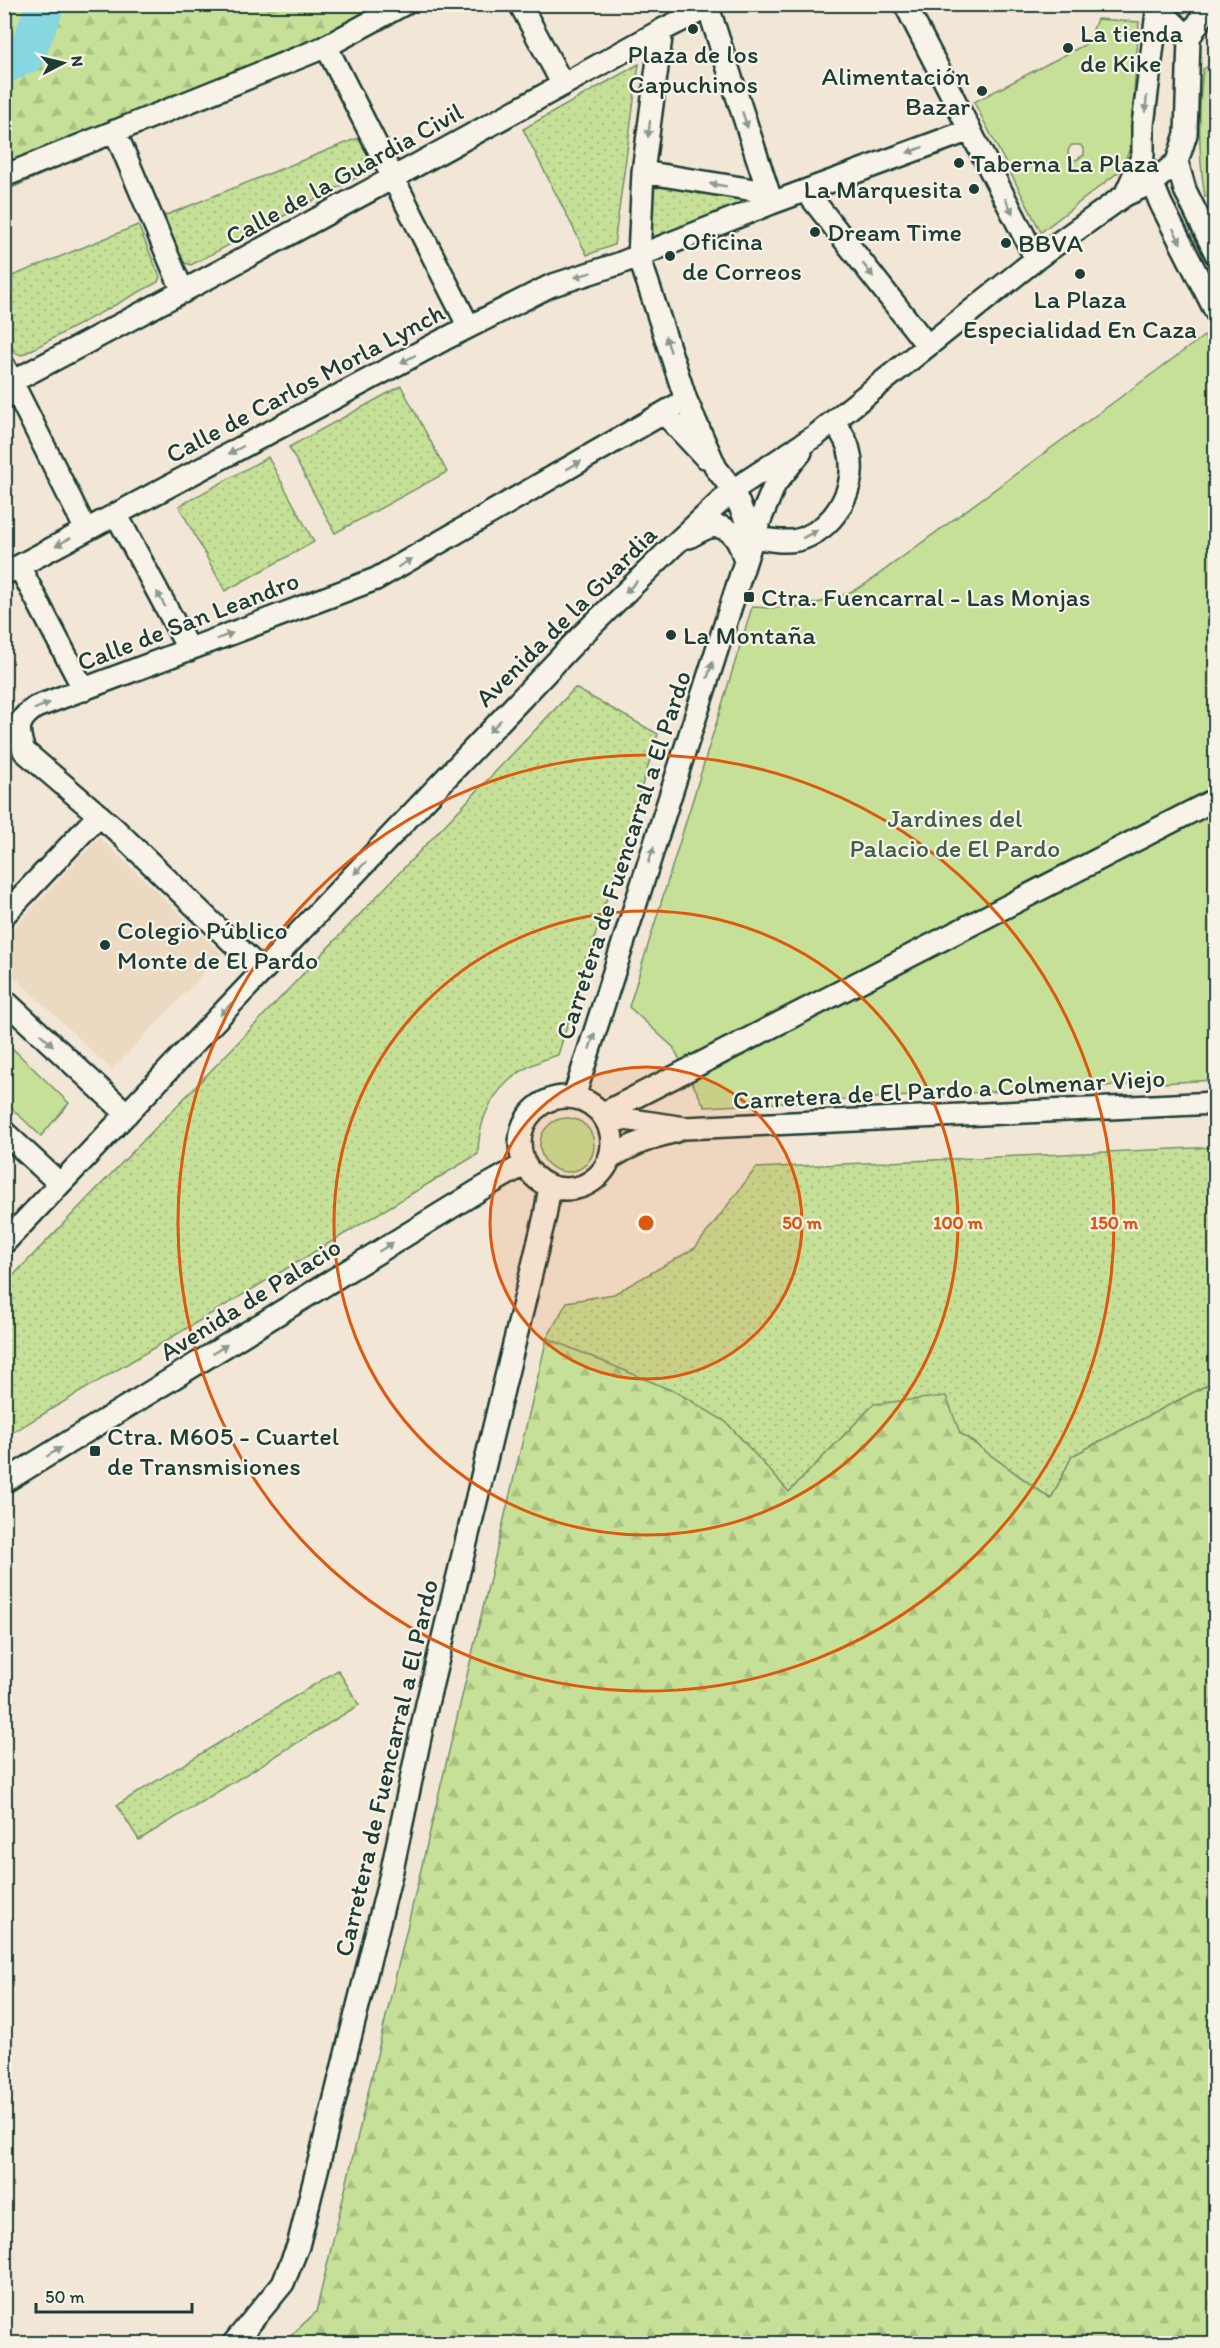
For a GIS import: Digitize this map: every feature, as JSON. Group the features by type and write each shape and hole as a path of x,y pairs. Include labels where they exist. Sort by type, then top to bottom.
{"street":[{"path":"4,176 326,46 404,4"},
{"path":"520,4 563,85"},
{"path":"905,4 1036,259"},
{"path":"1210,4 1189,38 1186,134 1176,162 1190,201 1215,254"},
{"path":"1156,5 1189,38"},
{"path":"1156,5 1143,125 1143,155 1152,183 1215,312"},
{"path":"707,6 772,203"},
{"name":"Calle de la Guardia Civil","path":"7,378 183,292 394,179 707,6"},
{"path":"662,30 644,172 639,256 686,400 716,468"},
{"path":"326,46 469,327"},
{"name":"Calle de Carlos Morla Lynch","path":"12,570 550,286 639,256 772,203 970,130"},
{"path":"115,131 183,292"},
{"path":"1125,195 1143,155"},
{"name":"Avenida de la Guardia","path":"4,1243 579,638 733,490 815,436 1036,259 1125,195 1152,183 1176,162"},
{"path":"644,172 754,190 772,203"},
{"path":"806,191 927,345"},
{"path":"7,378 86,530"},
{"name":"Calle de San Leandro","path":"262,971 99,815 24,751 18,734 20,724 26,714 36,707 376,579 686,400"},
{"path":"664,413 716,468 733,490 753,537 776,541 803,539 836,514 849,487 850,470 849,450 834,421"},
{"name":"Carretera de Fuencarral a El Pardo","path":"574,1097 753,537 775,484 815,436"},
{"path":"733,490 748,495 775,484"},
{"path":"116,514 189,650"},
{"path":"673,546 711,527 722,528 733,534 741,546 745,561"},
{"path":"12,570 84,690"},
{"path":"605,1118 1215,799"},
{"path":"4,915 99,815"},
{"path":"4,1000 127,1114"},
{"path":"556,1097 574,1097 594,1106 605,1118 612,1144 609,1159 602,1172 585,1185 568,1189 550,1186 535,1178 525,1164 520,1149 520,1135 527,1118 534,1109 546,1101 556,1097"},
{"name":"Carretera de El Pardo a Colmenar Viejo","path":"685,1128 1215,1103"},
{"path":"605,1118 685,1128"},
{"path":"609,1159 624,1149 651,1137 685,1128"},
{"path":"4,1132 60,1184"},
{"name":"Avenida de Palacio","path":"4,1482 525,1164"},
{"name":"Carretera de Fuencarral a El Pardo","path":"233,2343 283,2283 298,2246 392,1870 427,1704 545,1216 550,1186"}],"shaded area":[{"path":"99,837 222,954 112,1070 5,968 5,937"}],"green space":[{"path":"5,4 419,5 5,191"},
{"path":"1097,19 1139,22 1130,148 1121,170 1041,232 974,102 1088,43","holes":["1080,145 1084,149 1084,155 1076,160 1071,158 1068,154 1070,147"]},
{"path":"1215,63 1215,197 1213,193 1205,197 1200,149 1201,85 1203,69"},
{"path":"639,64 614,245 587,255 523,129"},
{"path":"358,138 373,164 371,170 191,265 182,262 164,216"},
{"path":"654,180 745,196 746,206 647,239"},
{"path":"138,225 160,277 158,282 22,355 15,353 5,334 5,279"},
{"name":"Jardines del Palacio de El Pardo","path":"1204,336 1216,357 1215,1080 705,1107 673,1047 629,1007 752,607 781,608 810,605 851,592 864,585"},
{"path":"401,386 447,472 335,533 289,447"},
{"path":"268,457 314,542 225,591 179,506"},
{"path":"575,688 658,734 558,1055 525,1069 500,1090 484,1118 478,1154 5,1437 5,1284"},
{"path":"11,1047 69,1103 41,1136 5,1102 5,1055"},
{"path":"562,1118 572,1118 582,1122 590,1130 594,1145 590,1160 582,1168 572,1172 562,1172 552,1168 544,1160 540,1150 540,1140 544,1130 552,1122"},
{"path":"1215,1147 1215,1381 1072,1456 1051,1499 960,1433 874,1404 789,1492 726,1422 547,1338 567,1302 614,1294 695,1248 756,1168"},
{"path":"547,1338 678,1393 726,1422 789,1492 874,1404 946,1396 960,1433 1051,1499 1072,1456 1215,1381 1215,2343 283,2343 316,2312"},
{"path":"338,1670 359,1705 139,1840 117,1805"}],"waterway":[{"path":"4,65 26,55 46,4"}],"place":[{"name":"Plaza de los Capuchinos","path":"693,29"},
{"name":"La tienda de Kike","path":"1068,48"},
{"name":"Alimentación Bazar","path":"982,91"},
{"name":"Taberna La Plaza","path":"959,163"},
{"name":"La Marquesita","path":"974,189"},
{"name":"Dream Time","path":"815,232"},
{"name":"BBVA","path":"1006,243"},
{"name":"Oficina de Correos","path":"670,256"},
{"name":"La Plaza Especialidad En Caza","path":"1080,274"},
{"name":"Ctra. Fuencarral - Las Monjas","path":"749,597"},
{"name":"La Montaña","path":"671,635"},
{"name":"Colegio Público Monte de El Pardo","path":"105,945"},
{"name":"Ctra. M605 - Cuartel de Transmisiones","path":"95,1451"}]}
